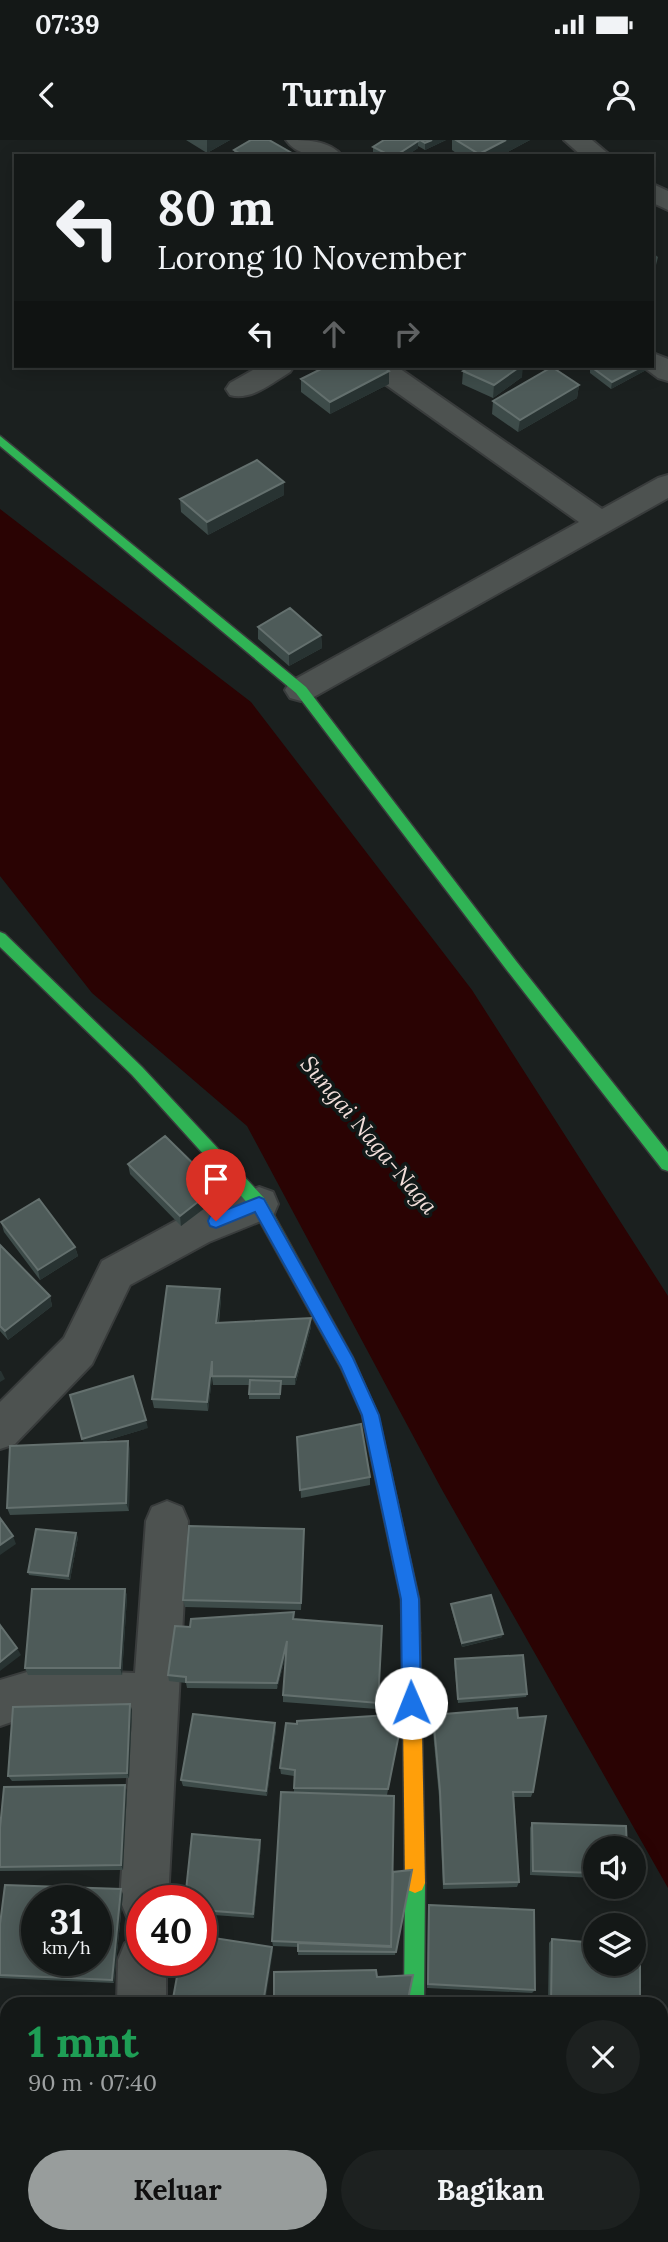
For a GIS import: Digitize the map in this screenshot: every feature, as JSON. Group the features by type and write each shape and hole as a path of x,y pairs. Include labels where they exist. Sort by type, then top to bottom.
{"street":[{"path":"298,140 326,154"},
{"path":"576,140 596,154"},
{"path":"240,389 277,368"},
{"path":"381,368 601,523"},
{"path":"0,440 301,690 511,965 668,1164"},
{"path":"301,690 668,485"},
{"path":"0,938 137,1070 259,1204 347,1363 370,1415 410,1599 416,1926 414,1997"},
{"path":"0,1430 78,1351 116,1273 195,1230 259,1204"},
{"path":"145,1885 167,1521"},
{"path":"0,1703 37,1691 155,1697"},
{"path":"141,1997 142,1976"}],"water":[{"name":"Sungai Naga-Naga","path":"0,509 251,702 472,990 668,1296 668,1888 646,1849 646,1836 638,1836 441,1488 247,1126 92,993 0,876"}],"building":[{"path":"251,140 269,140 294,154 241,154 234,150"},
{"path":"384,140 418,141 398,154 387,154 373,147"},
{"path":"456,140 506,140 479,154"},
{"path":"323,368 385,368 389,371 330,402 301,379"},
{"path":"468,368 518,368 494,385 463,371"},
{"path":"550,368 579,385 520,420 493,401"},
{"path":"593,368 639,368 612,382"},
{"path":"257,460 284,482 207,522 180,499"},
{"path":"290,608 321,635 289,654 258,627"},
{"path":"165,1136 217,1187 180,1216 128,1164"},
{"path":"39,1199 75,1247 38,1270 1,1222"},
{"path":"0,1245 50,1296 5,1331 0,1326"},
{"path":"167,1286 220,1289 216,1323 311,1318 295,1377 212,1376 212,1361 207,1402 152,1399"},
{"path":"133,1376 146,1420 82,1439 70,1395"},
{"path":"250,1380 281,1381 280,1394 249,1394"},
{"path":"361,1424 370,1477 300,1490 297,1437"},
{"path":"128,1441 126,1503 7,1508 10,1446"},
{"path":"0,1518 13,1536 0,1545"},
{"path":"189,1526 304,1529 301,1603 183,1600"},
{"path":"36,1529 76,1533 68,1576 28,1572"},
{"path":"32,1589 125,1589 120,1668 25,1668"},
{"path":"491,1595 503,1634 462,1643 451,1604"},
{"path":"294,1612 293,1619 382,1626 378,1703 283,1695 287,1641 277,1683 186,1682 186,1677 168,1675 175,1626 190,1627 191,1619"},
{"path":"0,1625 17,1648 0,1662"},
{"path":"523,1655 527,1694 458,1699 455,1659"},
{"path":"130,1704 127,1773 8,1776 13,1707"},
{"path":"517,1708 518,1718 546,1716 533,1792 513,1792 519,1882 444,1884 433,1715"},
{"path":"193,1714 275,1723 266,1791 181,1780"},
{"path":"403,1714 388,1789 294,1788 295,1770 280,1768 286,1723"},
{"path":"125,1785 121,1865 0,1867 4,1787"},
{"path":"281,1792 394,1796 391,1946 272,1941"},
{"path":"532,1823 626,1826 626,1836 583,1836 583,1873 533,1871"},
{"path":"192,1834 260,1840 253,1914 217,1911 217,1885 187,1885"},
{"path":"412,1870 396,1952 298,1951 298,1943 391,1947 393,1872"},
{"path":"5,1885 21,1886 21,1976 0,1975 0,1924"},
{"path":"112,1889 121,1889 112,1980 22,1976 112,1976"},
{"path":"429,1905 534,1910 535,1990 428,1984"},
{"path":"217,1938 272,1947 264,1997 173,1997 177,1976 217,1976"},
{"path":"552,1939 583,1942 583,1976 640,1976 640,1997 551,1997"},
{"path":"376,1970 377,1977 413,1975 408,1997 274,1997 274,1972"}],"traffic: fast":[{"path":"0,440 301,690 511,965 668,1164"},
{"path":"0,938 137,1071 259,1204 347,1363 370,1415 410,1599 411,1633"},
{"path":"414,1997 415,1883"}],"traffic: slow":[{"path":"411,1633 415,1883"}],"route":[{"path":"216,1221 259,1204 347,1363 370,1415 410,1599 411,1703"}]}
